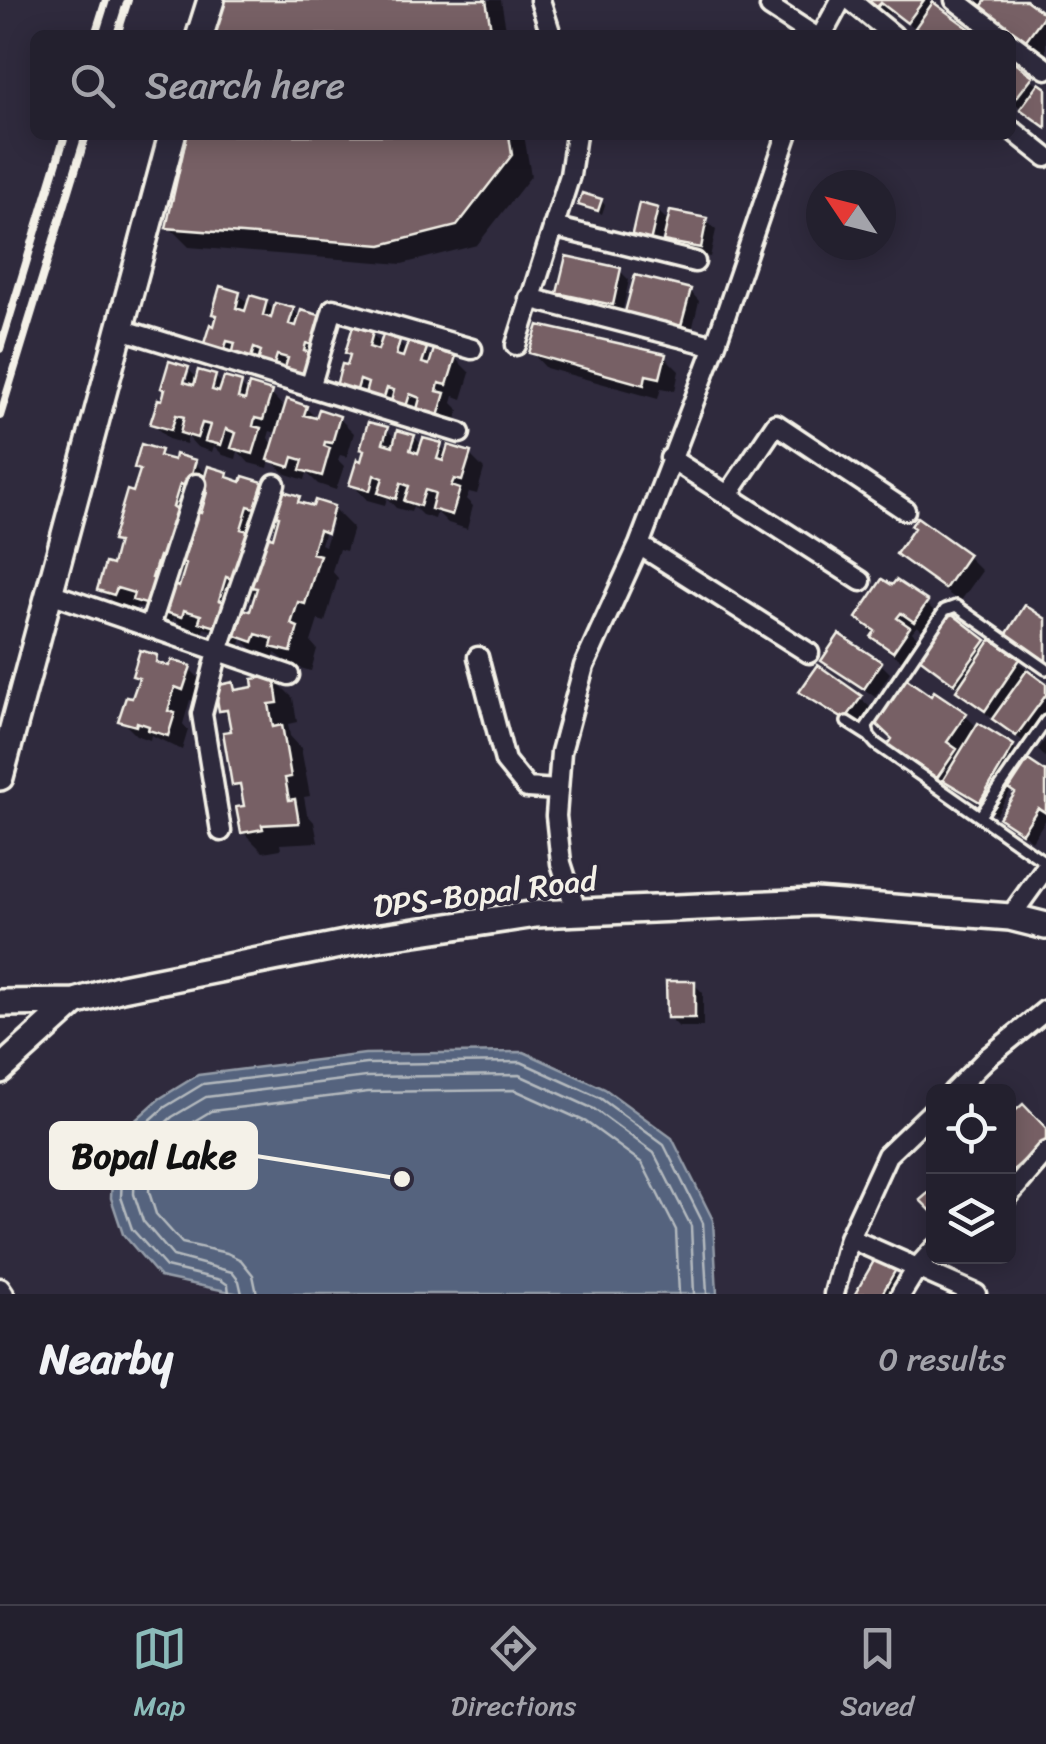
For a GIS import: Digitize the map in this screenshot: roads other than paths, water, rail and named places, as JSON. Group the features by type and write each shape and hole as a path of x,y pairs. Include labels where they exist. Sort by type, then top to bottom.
{"street":[{"path":"202,30 211,0"},
{"path":"540,0 549,30"},
{"path":"825,30 841,0"},
{"path":"850,0 888,30"},
{"path":"955,0 994,30"},
{"path":"770,7 805,30"},
{"path":"1016,47 1046,70"},
{"path":"1016,133 1046,157"},
{"path":"0,777 171,140"},
{"path":"516,345 570,175 575,140"},
{"path":"576,910 561,863 556,816 560,752 584,666 639,545 715,346 785,140"},
{"path":"552,227 694,262"},
{"path":"529,298 715,346"},
{"path":"310,388 333,309 472,349"},
{"path":"121,329 460,433"},
{"path":"728,495 776,424 904,510"},
{"path":"670,458 861,581"},
{"path":"150,628 196,484"},
{"path":"221,831 202,714 218,651 275,484"},
{"path":"639,545 809,653"},
{"path":"50,593 288,676"},
{"path":"478,657 505,761 527,788 558,790"},
{"path":"1010,916 1046,865"},
{"name":"DPS-Bopal Road","path":"0,1070 74,1002 190,972 376,938 576,910 816,902 1010,916 1046,926"},
{"path":"0,1003 74,1002"},
{"path":"961,1084 1046,1010"},
{"path":"834,1294 849,1238 887,1155 926,1118"},
{"path":"1016,1187 1046,1152"},
{"path":"849,1238 976,1294"},
{"path":"901,1294 926,1258"}],"lane":[{"path":"869,736 873,716 945,610 956,606 1046,669"},
{"path":"980,816 1046,721"},
{"path":"847,722 1046,865"}],"water":[{"path":"524,1052 605,1089 672,1138 713,1220 717,1294 240,1294 160,1277 123,1234 111,1198 113,1159 130,1125 159,1099 198,1075 365,1054"}],"railway":[{"path":"97,30 106,0"},
{"path":"119,30 128,0"},
{"path":"0,349 63,140"},
{"path":"0,416 84,140"}],"place":[{"name":"Bopal Lake","path":"402,1179"}]}
